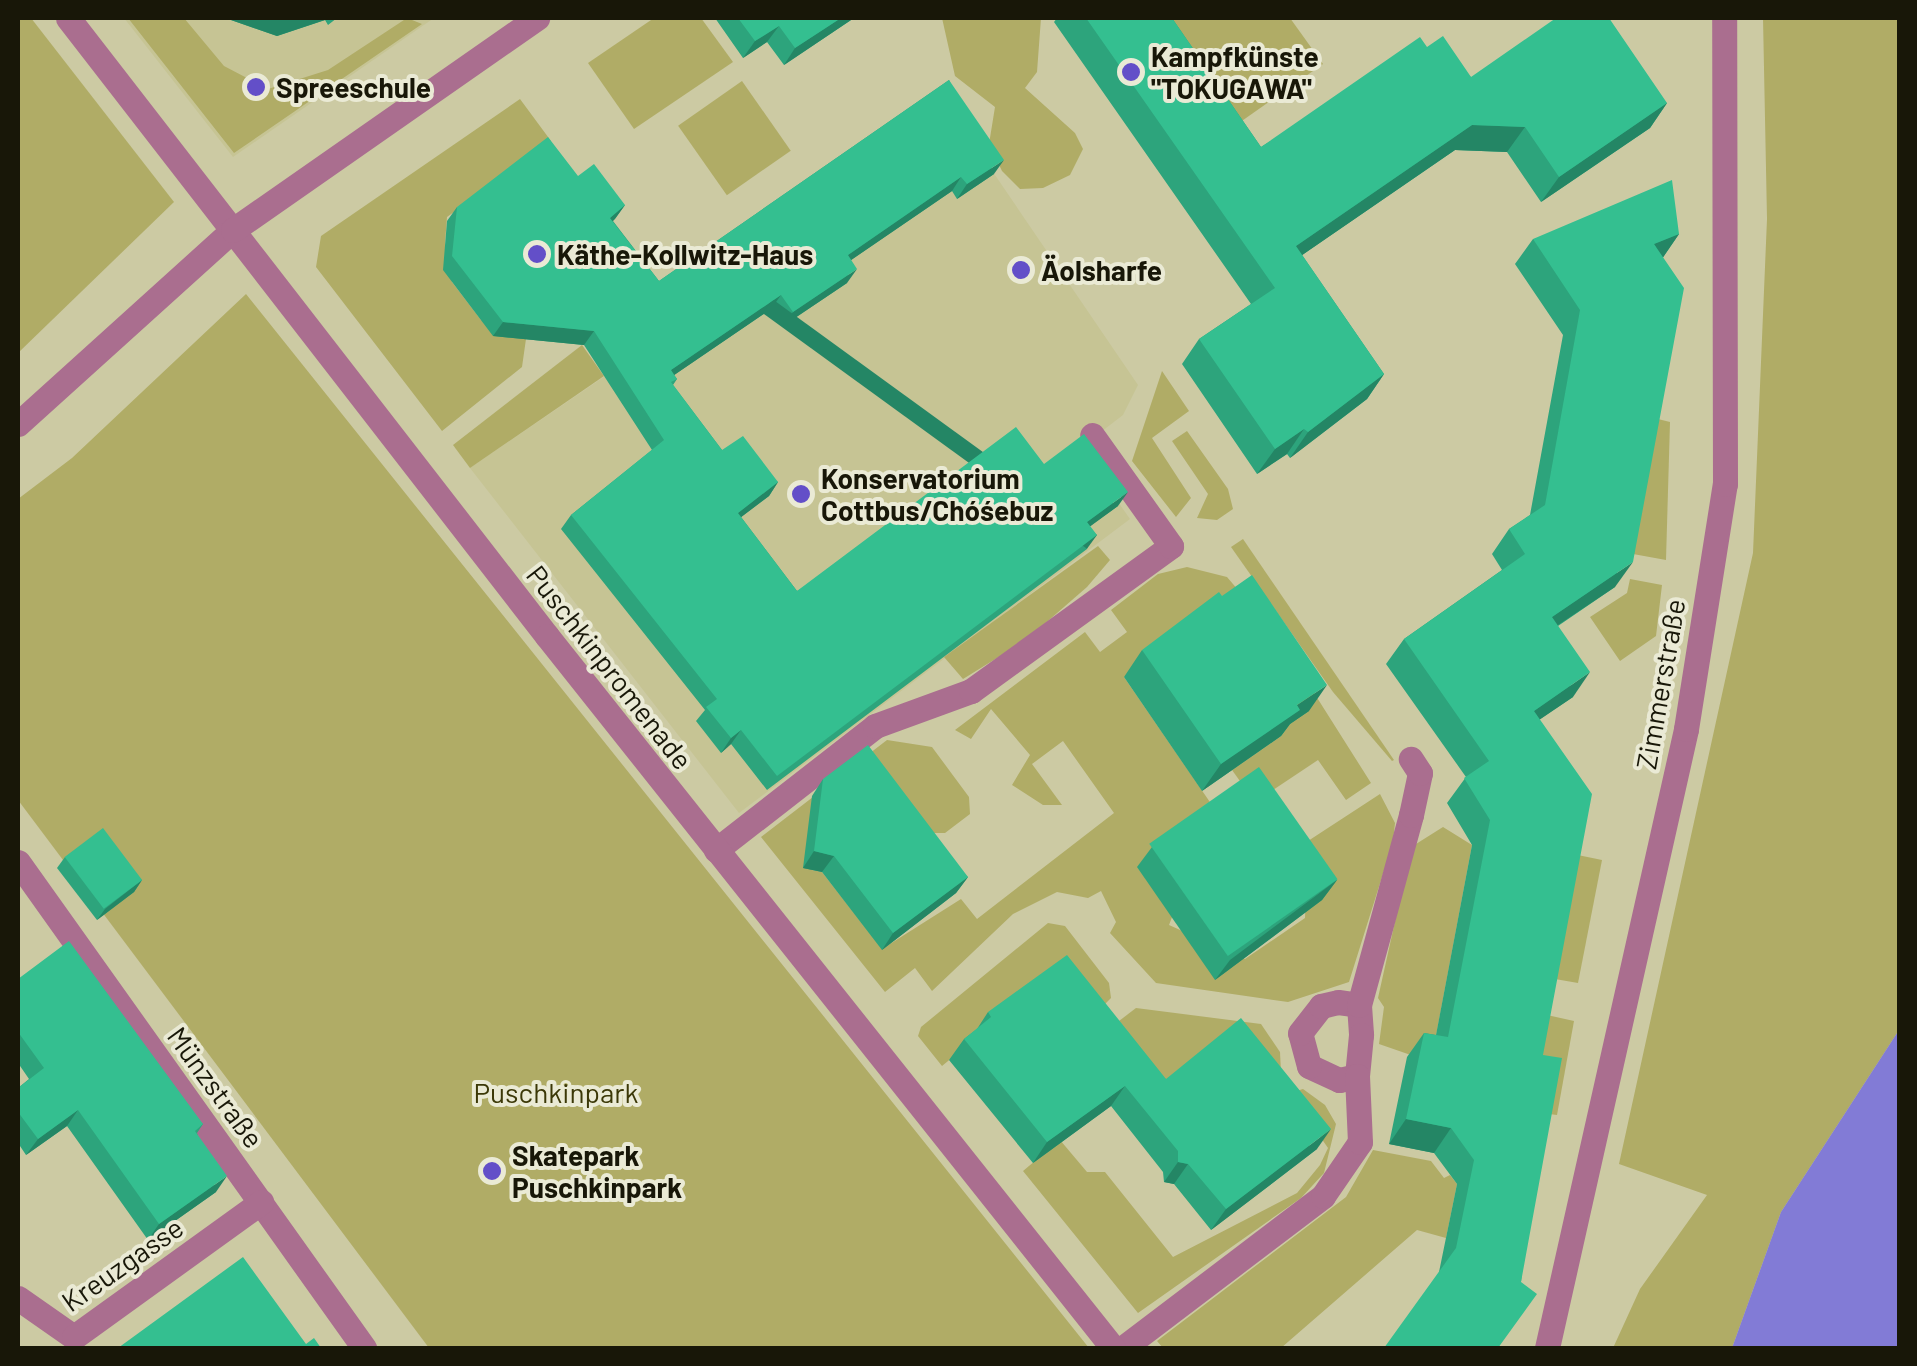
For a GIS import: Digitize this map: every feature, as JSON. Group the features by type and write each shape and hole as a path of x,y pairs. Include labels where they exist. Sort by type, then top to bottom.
{"street":[{"name":"Puschkinpromenade","path":"68,18 716,850 1113,1348"},
{"path":"18,424 234,230 537,18"},
{"name":"Zimmerstraße","path":"1547,1348 1686,728 1725,484 1724,18"},
{"path":"716,850 875,726 971,691 1171,546 1092,435"},
{"path":"1123,1348 1323,1196 1360,1142 1359,1005 1420,773 1411,760"},
{"name":"Münzstraße","path":"18,862 364,1348"},
{"path":"1357,1076 1322,1076 1309,1066 1300,1033 1321,1006 1359,1005"},
{"name":"Kreuzgasse","path":"18,1298 74,1337 261,1202"}],"shaded area":[{"name":"Spreeschule","path":"124,18 434,18 233,157"},
{"name":"Konservatorium Cottbus/Chóśebuz","path":"965,131 1138,385 1123,415 1080,448 1130,519 739,813 470,468"},
{"path":"1899,1030 1899,1348 1732,1348 1781,1212"}],"green space":[{"path":"18,18 31,18 174,202 18,353"},
{"path":"128,18 184,18 224,66 268,89 328,70 407,18 422,24 234,153"},
{"path":"654,18 701,18 733,62 634,129 588,63"},
{"path":"942,18 1041,18 1037,72 1025,88 1075,133 1083,149 1070,175 1043,188 1020,189 1002,171 989,144 995,107 955,76"},
{"path":"1137,18 1290,18 1323,64 1219,137"},
{"path":"1763,18 1899,18 1899,1030 1781,1212 1732,1348 1613,1348 1640,1289 1707,1195 1619,1164 1753,553 1767,219"},
{"path":"742,81 791,151 727,195 678,126"},
{"path":"520,99 551,141 447,217 445,243 452,282 481,320 526,339 522,367 442,431 316,267 321,236"},
{"name":"Puschkinpark","path":"246,294 1089,1348 429,1348 18,800 18,499 72,458"},
{"path":"582,345 604,376 470,468 453,445"},
{"path":"1162,371 1189,411 1152,438 1191,498 1176,517 1132,461"},
{"path":"1650,417 1670,422 1666,560 1622,552"},
{"path":"1187,431 1228,489 1233,509 1217,520 1197,518 1208,494 1172,441"},
{"path":"1243,539 1394,760 1333,692 1231,547"},
{"path":"1098,546 1110,560 1087,587 1026,640 963,679 944,657"},
{"path":"1187,567 1227,577 1250,604 1124,677 1214,808 1169,925 1245,959 1305,918 1308,841 1380,794 1395,823 1393,842 1349,982 1288,1002 1156,983 1110,933 1116,922 1101,891 1088,898 1057,892 1013,914 932,991 915,968 885,992 761,837 887,740 932,747 969,797 970,814 945,833 920,833 812,870 822,872 882,949 961,899 977,919 1114,813 1063,741 1032,764 1062,805 1043,805 1012,785 1030,755 991,709 971,739 955,730 1085,632 1100,652 1127,632 1111,610 1158,574"},
{"path":"1630,579 1662,585 1656,636 1620,661 1590,617 1627,593"},
{"path":"1297,666 1371,783 1346,800 1318,760 1255,802 1232,770 1281,736"},
{"path":"1443,827 1472,845 1431,1062 1379,1044 1384,1007 1378,998 1408,863 1416,844"},
{"path":"1568,853 1602,860 1578,983 1555,979"},
{"path":"1048,923 1065,926 1109,983 1111,998 1098,1011 977,1037 942,1066 918,1036 921,1027"},
{"path":"1136,1008 1261,1024 1280,1052 1281,1072 1152,1100 1119,1021"},
{"path":"1538,1013 1574,1021 1557,1115 1549,1114"},
{"path":"1303,1089 1325,1105 1336,1124 1324,1173 1301,1198 1138,1313 1023,1171 1060,1140 1087,1172 1105,1172 1173,1257 1297,1193 1320,1165 1328,1148 1290,1093"},
{"path":"1373,1150 1431,1161 1444,1178 1450,1175 1457,1184 1446,1238 1417,1230 1281,1348 1163,1348 1157,1341 1346,1197"}],"building":[{"path":"738,18 841,18 795,48 779,26 755,41"},
{"path":"1086,18 1172,18 1261,147 1420,37 1427,47 1443,36 1471,77 1556,18 1609,18 1667,103 1559,177 1525,127 1472,125 1296,246 1384,374 1308,432 1304,429 1275,449 1199,339 1275,288"},
{"path":"949,80 1004,160 967,184 961,177 848,255 857,269 793,312 781,295 671,370 677,379 671,382 722,450 743,436 778,482 738,513 797,591 1016,427 1044,464 1084,434 1128,492 1087,522 1097,535 777,776 741,730 731,738 706,707 717,699 571,515 664,440 594,331 503,322 452,256 457,207 548,137 578,176 594,164 625,205 610,218 659,281"},
{"path":"1672,180 1679,234 1654,244 1684,288 1633,562 1552,617 1590,672 1534,711 1592,794 1543,1055 1562,1058 1521,1282 1537,1294 1498,1348 1384,1348 1456,1248 1474,1160 1451,1128 1406,1119 1424,1033 1448,1037 1490,820 1464,778 1489,761 1404,639 1525,554 1509,529 1545,505 1580,310 1533,239"},
{"path":"1252,575 1327,685 1297,705 1300,710 1221,764 1142,650 1219,592 1222,596"},
{"path":"868,745 968,877 893,933 834,856 814,851 823,779"},
{"path":"1259,767 1338,879 1228,956 1149,844"},
{"path":"103,828 142,880 104,909 65,857"},
{"path":"69,941 203,1124 195,1131 227,1176 159,1224 78,1110 38,1139 18,1112 18,1088 44,1068 18,1032 18,979"},
{"path":"1067,955 1166,1079 1241,1018 1331,1129 1226,1209 1188,1164 1178,1162 1178,1151 1125,1086 1047,1142 964,1039 991,1017 988,1012"},
{"path":"243,1257 306,1344 314,1338 321,1348 118,1348"}],"place":[{"name":"Kampfkünste \"TOKUGAWA\"","path":"1131,72"},
{"name":"Spreeschule","path":"256,87"},
{"name":"Käthe-Kollwitz-Haus","path":"537,254"},
{"name":"Äolsharfe","path":"1021,270"},
{"name":"Konservatorium Cottbus/Chóśebuz","path":"801,494"},
{"name":"Skatepark Puschkinpark","path":"492,1171"}]}
